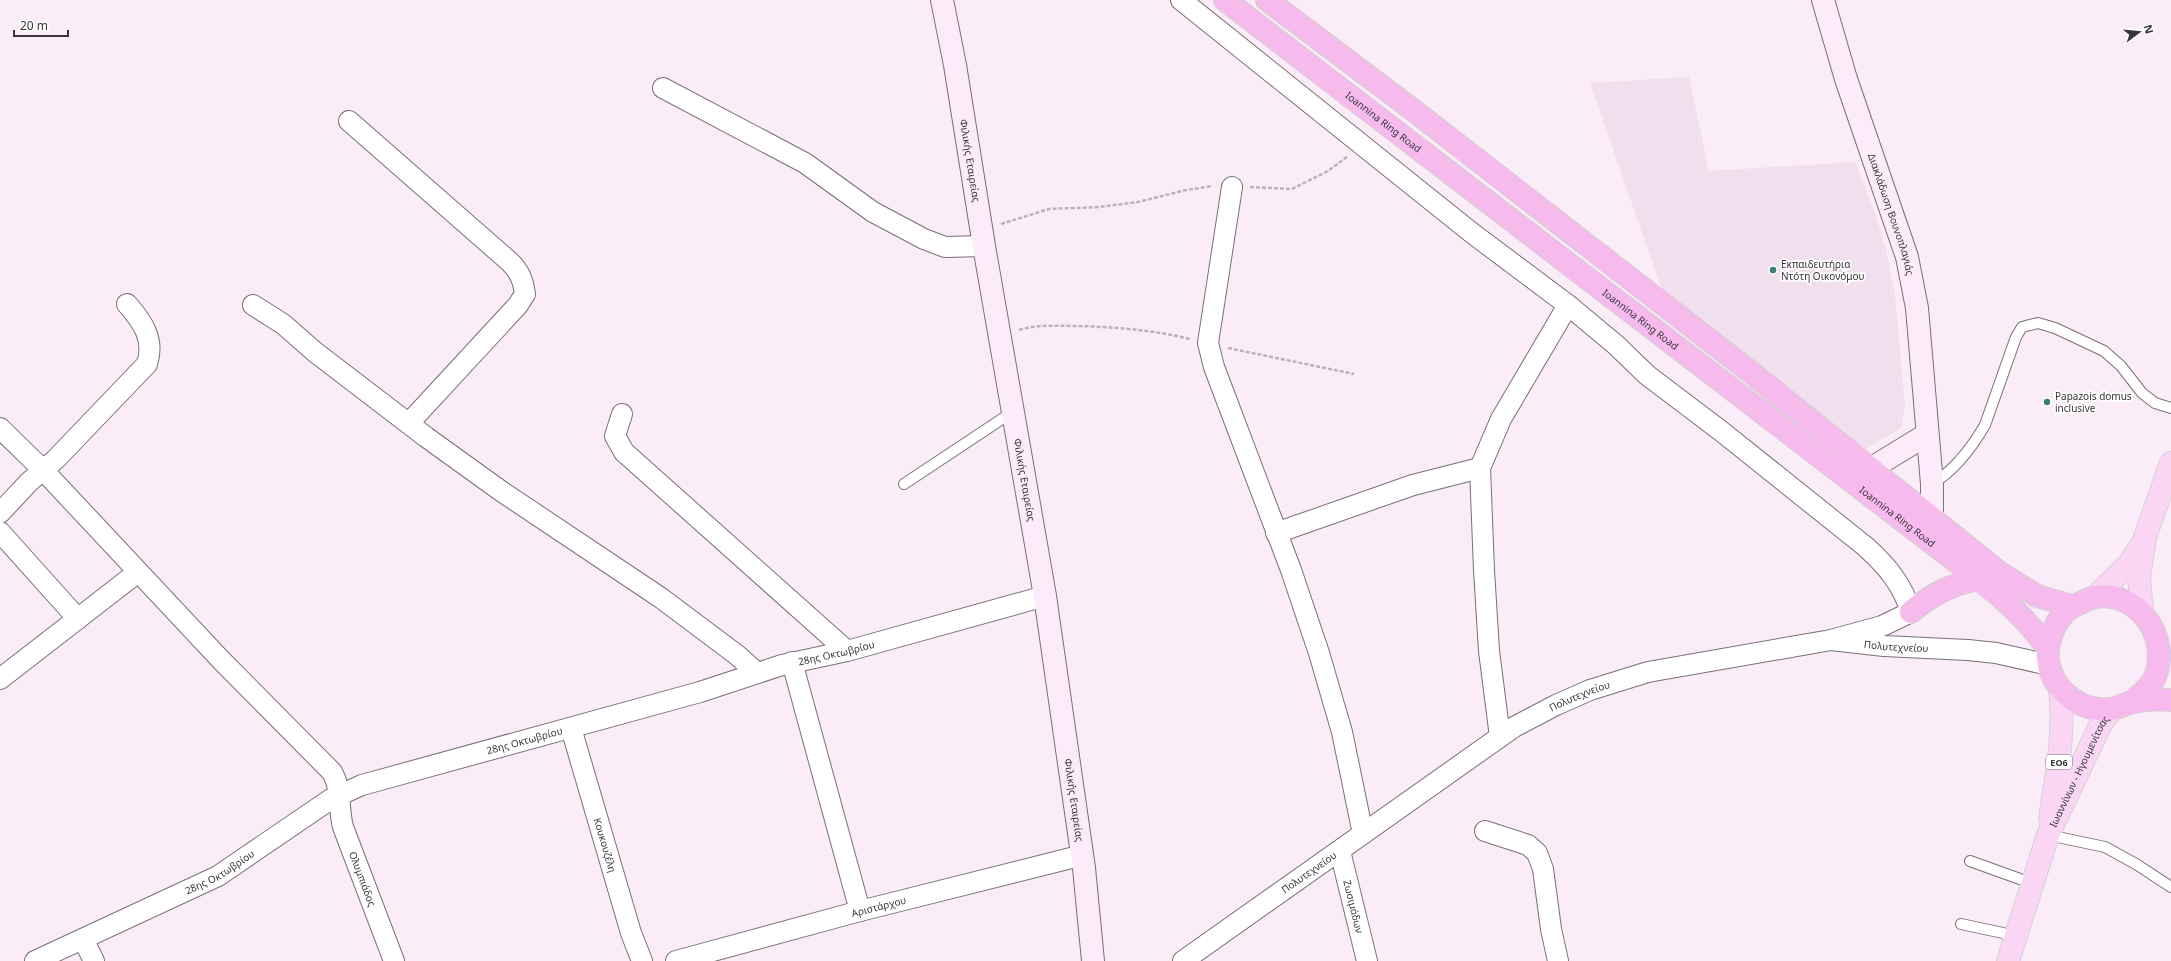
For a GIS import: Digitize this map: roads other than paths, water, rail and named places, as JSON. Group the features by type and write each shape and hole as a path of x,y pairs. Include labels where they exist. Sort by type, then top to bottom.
{"highway":[{"name":"Ioannina Ring Road","path":"1225,0 1980,579 2011,605 2032,627 2048,656 2053,677 2060,688 2074,701 2092,708 2171,700"},
{"name":"Ioannina Ring Road","path":"1267,0 1424,119 1872,468 2018,586 2037,596 2072,606"},
{"path":"1911,612 1928,597 1944,589 1963,582 1980,579"},
{"name":"ΕΟ6","path":"2048,656 2055,627 2060,617 2072,606 2095,597 2120,599 2142,611 2152,624 2165,647 2155,677 2145,692 2121,706"}],"main road":[{"name":"ΕΟ6","path":"2142,611 2139,577 2145,537 2171,463"},
{"name":"ΕΟ6","path":"2095,597 2129,564 2145,537"},
{"name":"Ιωαννίνων - Ηγουμενίτσας","path":"2048,835 2061,744 2063,716 2060,688"},
{"name":"Ιωαννίνων - Ηγουμενίτσας","path":"2008,961 2031,883 2048,835 2101,724 2121,706"}],"street":[{"name":"Φιλικής Εταιρείας","path":"942,0 955,65 983,240 999,335 1014,411 1044,596 1082,855 1093,961"},
{"path":"1181,0 1472,233 1568,306 1616,345 1647,375 1722,431 1866,546 1888,567 1900,584 1911,612 1882,626 1831,640"},
{"name":"Διακλάδωση Βουνοπλαγιάς","path":"1823,0 1846,79 1907,257 1917,308 1926,435 1932,484 1932,517"},
{"path":"663,88 805,163 873,212 917,236 945,247 983,240"},
{"path":"349,121 510,262 518,271 523,281 525,294 518,305 409,423"},
{"path":"1232,187 1208,343 1214,367 1319,653 1342,732 1363,834"},
{"path":"0,512 56,459 147,364 150,353 146,330 142,320 128,304"},
{"path":"253,305 283,324 315,352 501,491 661,598 737,654 756,672"},
{"path":"1500,737 1488,636 1480,468 1500,419 1568,306"},
{"path":"622,414 615,436 624,452 847,651"},
{"name":"Ολυμπιάδος","path":"0,428 43,470 221,660 327,765 336,778 340,794 340,816 343,827 394,961"},
{"path":"1872,468 1926,435"},
{"path":"1276,533 1413,485 1480,468"},
{"path":"0,532 78,619"},
{"path":"0,679 138,572"},
{"name":"28ης Οκτωβρίου","path":"35,961 218,876 340,794 362,785 700,692 756,672 792,662 847,651 1044,596"},
{"name":"Πολυτεχνείου","path":"1183,961 1500,737 1556,705 1621,679 1648,672 1831,640 1884,646 2048,656"},
{"path":"792,662 860,911"},
{"name":"Κουκουζέλη","path":"571,728 629,925 642,961"},
{"path":"1485,831 1528,845 1537,853 1542,869 1551,928 1558,961"},
{"name":"Ζωσιμάδων","path":"1340,851 1367,961"},
{"name":"Αριστάρχου","path":"676,961 860,911 1082,855"},
{"path":"83,939 94,961"}],"lane":[{"path":"1932,484 1955,468 1985,426 2016,337 2022,327 2038,323 2055,328 2104,351 2121,366 2142,393 2155,403 2171,408"},
{"path":"904,484 1014,411"},
{"path":"2048,835 2099,846 2118,853 2171,887"},
{"path":"1970,862 2031,883"},
{"path":"1961,924 2003,933 2015,939"}],"place":[{"name":"Εκπαιδευτήρια Ντότη Οικονόμου","path":"1773,270"},
{"name":"Papazois domus inclusive","path":"2047,402"}]}
